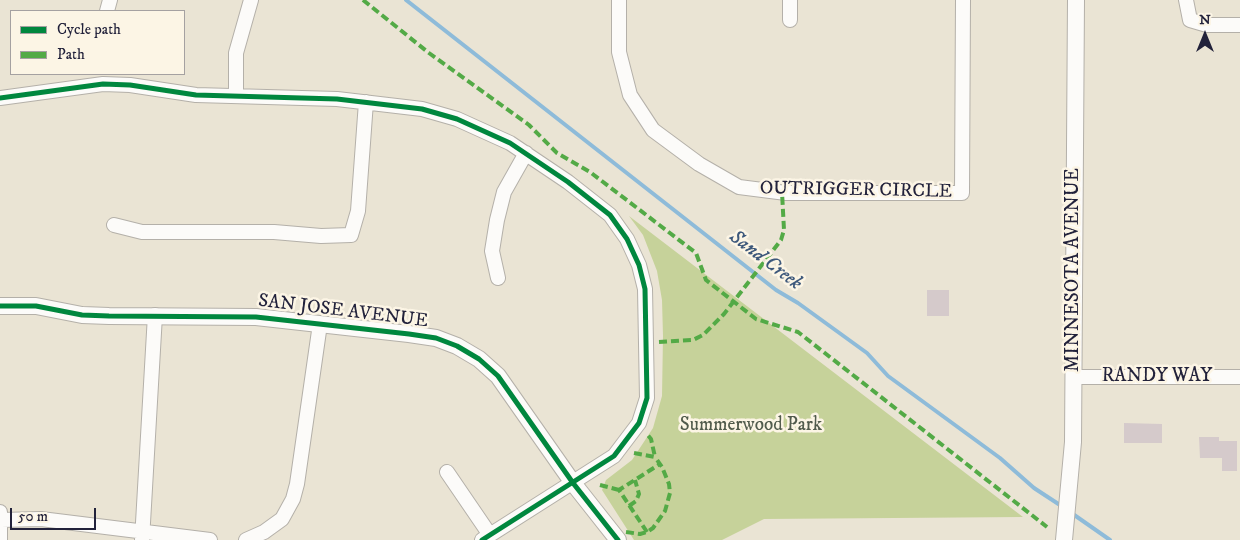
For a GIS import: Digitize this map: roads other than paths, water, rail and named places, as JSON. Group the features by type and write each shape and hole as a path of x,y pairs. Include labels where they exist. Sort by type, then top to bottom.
{"street":[{"path":"236,95 236,53 251,0"},
{"name":"OUTRIGGER CIRCLE","path":"619,0 619,52 630,95 653,130 699,164 739,188 786,193 962,193 963,0"},
{"path":"790,0 790,20"},
{"name":"MINNESOTA AVENUE","path":"1065,535 1073,442 1076,0"},
{"path":"1186,0 1190,20 1207,25 1240,25"},
{"path":"0,98 102,79 196,95 236,95 366,102 422,109 483,129 526,153 568,182 610,216 627,238 639,265 645,289 647,398 639,423 614,456 486,538 447,472"},
{"path":"114,224 142,232 274,232 321,236 351,236 358,211 366,102"},
{"path":"498,278 492,251 497,220 504,192 526,153"},
{"name":"SAN JOSE AVENUE","path":"0,306 36,306 100,316 256,317 436,338 457,346 479,359 498,376 574,483 618,540"},
{"path":"142,536 155,316"},
{"path":"246,540 264,532 282,519 293,499 297,484 320,324"},
{"name":"RANDY WAY","path":"1073,377 1240,377"},
{"path":"0,540 1,515 41,519 142,536 210,540"}],"waterway":[{"name":"Sand Creek","path":"406,0 776,290 798,303 867,353 888,376 1000,458 1034,488 1063,507"},
{"name":"Sand Creek","path":"1070,512 1110,540"}],"park label":[{"name":"Summerwood Park","path":"751,426"}]}
